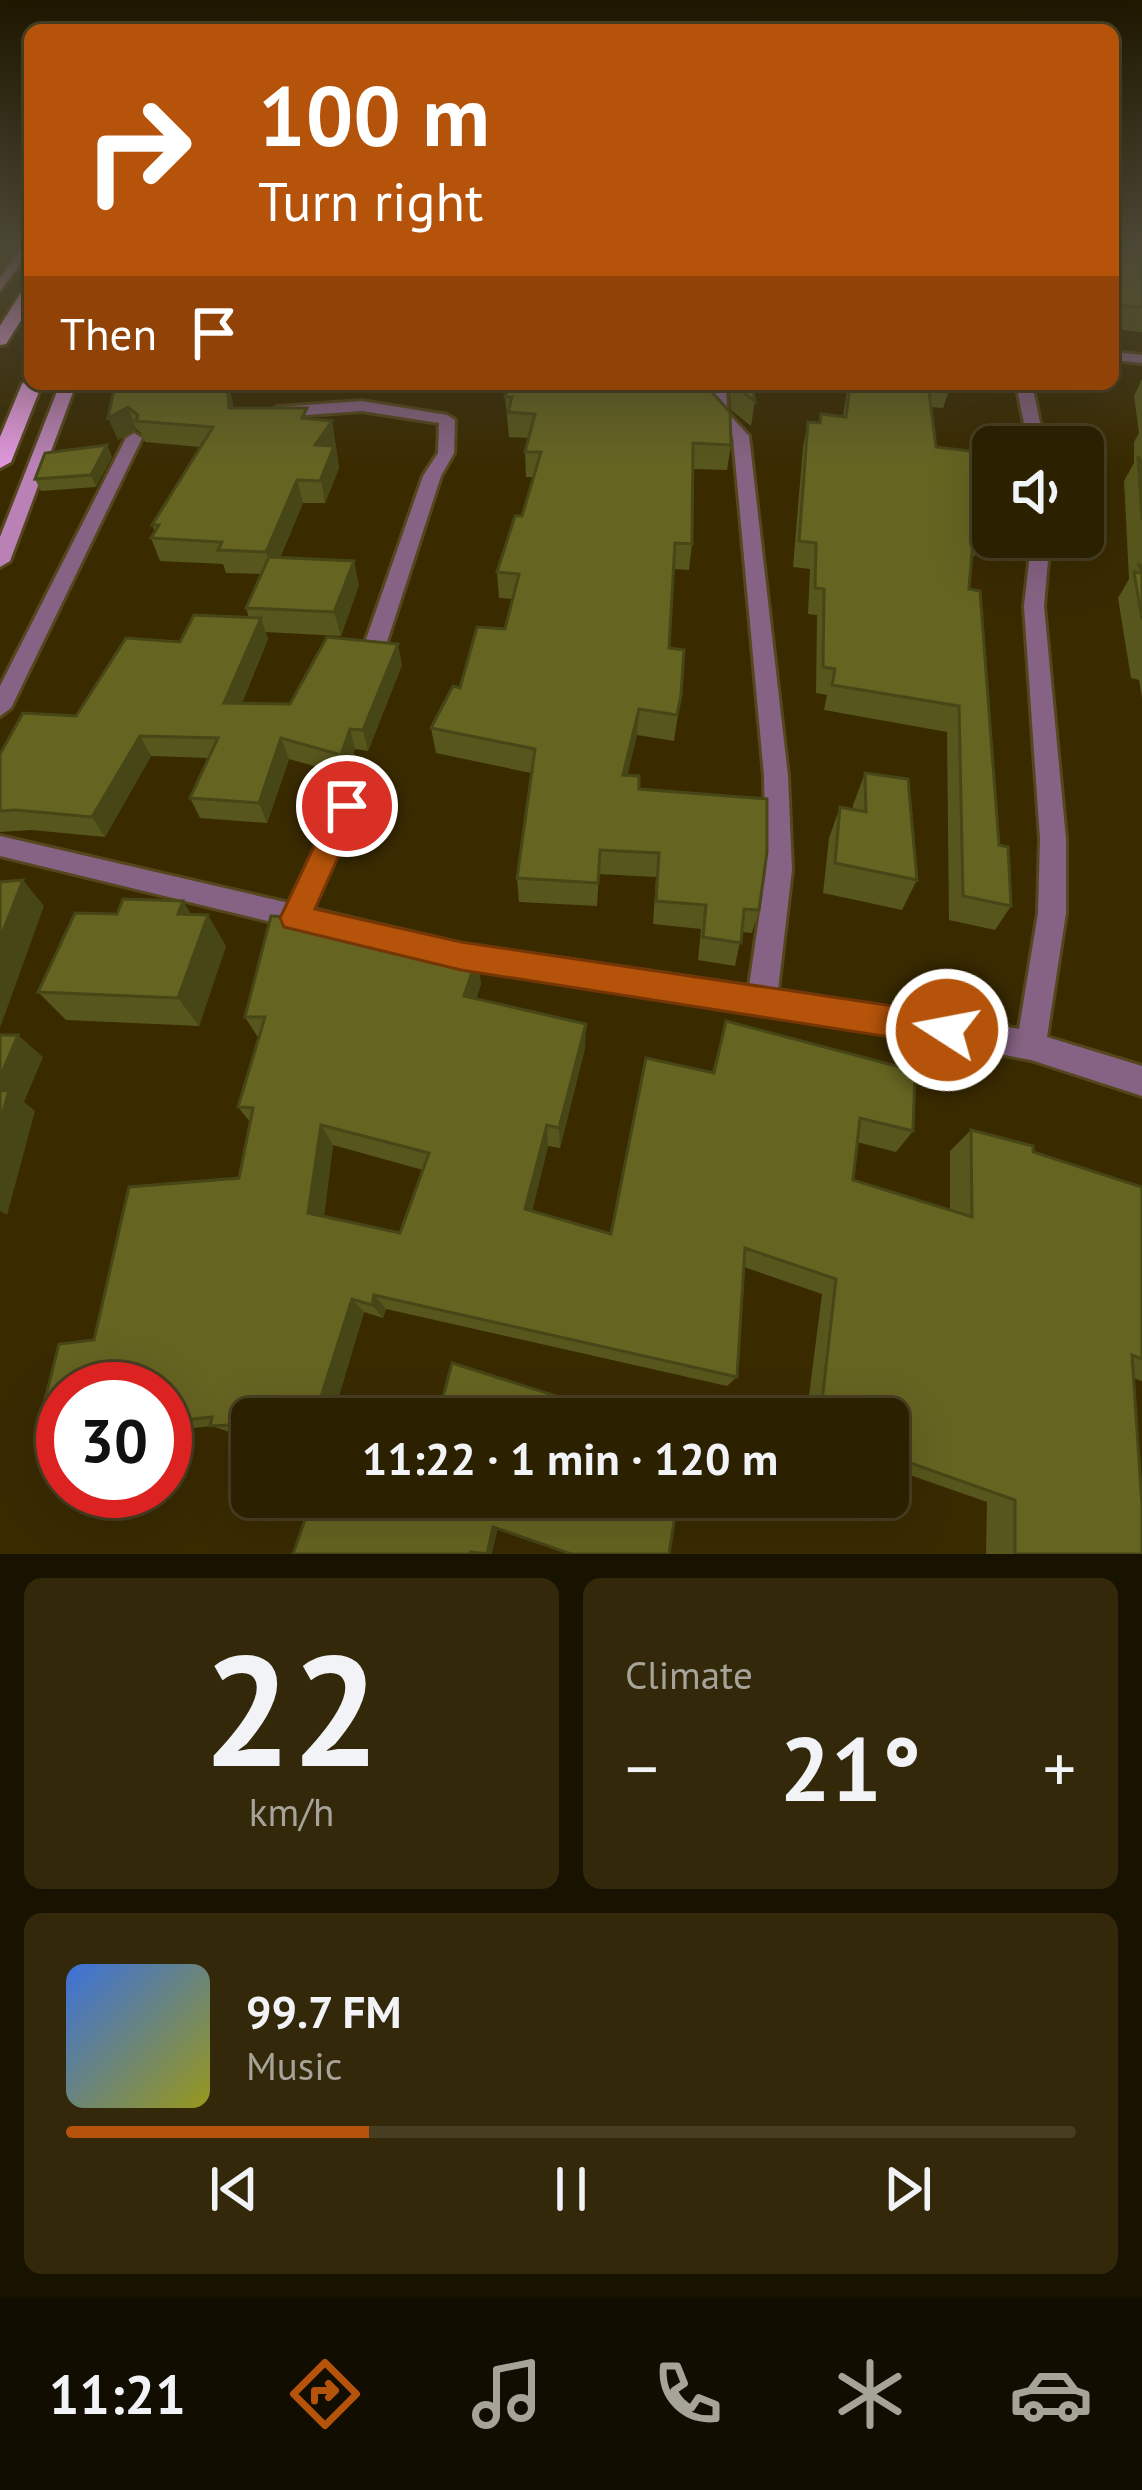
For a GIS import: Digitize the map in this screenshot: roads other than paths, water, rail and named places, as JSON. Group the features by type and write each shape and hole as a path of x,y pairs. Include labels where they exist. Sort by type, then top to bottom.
{"main road":[{"path":"0,462 30,390"}],"street":[{"path":"0,561 66,390"},
{"path":"718,390 719,413 741,436 776,776 779,870 762,999"},
{"path":"1025,390 1033,426"},
{"path":"257,413 362,406 447,420 446,453 432,476 374,651"},
{"path":"0,708 134,438"},
{"path":"1031,1046 1052,913 1053,839 1034,606 1039,558"},
{"path":"295,918 347,806"},
{"path":"0,846 461,956 762,999 1031,1046 1142,1081"}]}
